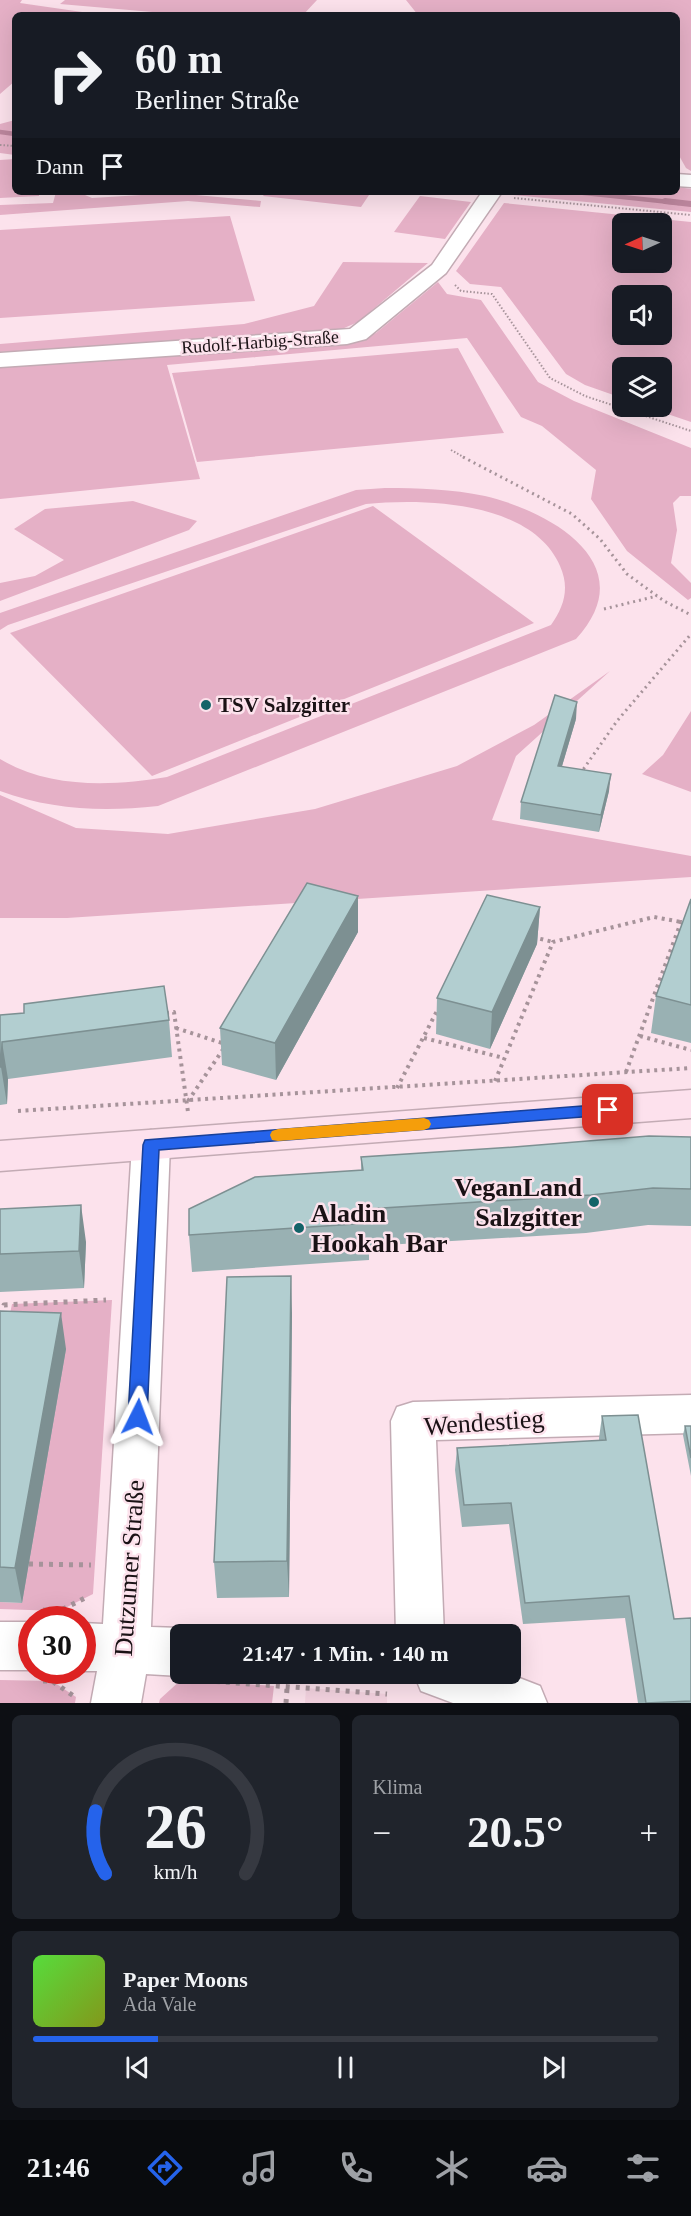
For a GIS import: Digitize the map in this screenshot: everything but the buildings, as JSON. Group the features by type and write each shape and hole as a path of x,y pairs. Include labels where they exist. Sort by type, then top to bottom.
{"street":[{"name":"Rudolf-Harbig-Straße","path":"0,360 347,336 365,329 439,269 490,195"},
{"path":"0,1156 691,1104"},
{"name":"Dutzumer Straße","path":"116,1703 104,1648 151,1145"},
{"name":"Wendestieg","path":"420,1624 413,1421 691,1414"},
{"path":"0,1646 18,1646"},
{"path":"104,1648 170,1662"},
{"path":"468,1684 522,1703"}],"path":[{"path":"501,195 691,215"},
{"path":"439,269 461,291 492,294 550,378 585,396 691,431"},
{"path":"451,450 500,478 572,514 600,539 627,574 658,596 691,615"},
{"path":"604,609 658,596"},
{"path":"580,775 617,721 691,634"},
{"path":"532,937 553,942 654,917 691,924"},
{"path":"626,1072 681,922"},
{"path":"495,1081 553,942"},
{"path":"397,1088 439,1006"},
{"path":"162,1014 174,1012 188,1102"},
{"path":"176,1028 226,1045"},
{"path":"188,1102 232,1034"},
{"path":"639,1036 691,1050"},
{"path":"424,1038 504,1058"},
{"path":"18,1111 188,1102 691,1068"},
{"path":"0,1325 4,1305 112,1300"},
{"path":"29,1564 95,1565"},
{"path":"274,1684 387,1694"},
{"path":"286,1703 288,1687"}],"shaded area":[{"path":"0,0 22,0 20,3 82,12 12,12 12,84 0,94"},
{"path":"65,0 317,0 306,12 152,12 60,4"},
{"path":"406,0 691,0 691,171 686,168 680,157 680,12 416,12"},
{"path":"12,121 12,155 0,153 0,124"},
{"path":"12,159 12,195 39,196 0,198 0,160"},
{"path":"680,187 691,189 691,212 512,195 680,195"},
{"path":"55,195 85,195 92,198 196,195 261,201 260,207 188,201 0,215 0,205 53,203"},
{"path":"264,195 369,195 361,207"},
{"path":"420,196 471,202 445,239 394,232"},
{"path":"504,203 612,214 612,273 672,273 672,220 691,222 691,422 672,416 672,357 612,357 612,394 585,385 566,374 501,287 470,284 456,271"},
{"path":"230,216 255,301 0,318 0,230"},
{"path":"343,262 428,263 358,322 335,332 0,352 0,344 244,324 314,306"},
{"path":"438,282 447,294 481,300 538,382 574,401 691,448 691,496 680,496 673,503 677,530 671,563 691,583 691,598 688,600 627,551 591,499 596,470 542,426 521,417 467,338 167,365 200,479 0,499 0,366 352,341 376,333"},
{"path":"458,348 504,433 197,462 172,373"},
{"path":"435,489 485,496 537,515 561,529 581,546 595,565 600,588 594,612 576,639 158,806 117,809 78,808 39,802 0,791 0,759 40,776 82,783 125,782 167,777 551,625 564,597 563,574 546,544 526,528 502,516 474,508 417,502 390,502 366,504 8,625 0,630 0,613 356,490"},
{"path":"133,501 197,521 189,530 0,601 0,583 35,576 64,560 14,529 45,509"},
{"name":"TSV Salzgitter","path":"373,506 534,623 152,776 10,633"},
{"path":"610,671 516,756 492,820 691,856 691,877 67,918 0,918 0,795 76,828 168,834 315,809 457,766 534,725"},
{"path":"691,711 691,792 642,774 663,755"},
{"path":"112,1300 93,1594 69,1606 18,1606 18,1610 0,1609 0,1602 22,1603 3,1348 12,1304"},
{"path":"0,1680 18,1680 18,1684 56,1684 76,1697 75,1703 0,1703"},
{"path":"176,1684 274,1686 272,1703 159,1703 160,1699"},
{"path":"306,1688 387,1694 387,1703 305,1703"}],"waterway":[{"path":"0,132 12,134"},
{"path":"603,195 679,203"},
{"path":"665,201 691,204"}],"slow traffic":[{"path":"278,1135 424,1124"}],"place":[{"name":"TSV Salzgitter","path":"206,705"},
{"name":"VeganLand Salzgitter","path":"594,1202"},
{"name":"Aladin Hookah Bar","path":"299,1228"}],"route":[{"path":"138,1417 151,1145 608,1110"}]}
